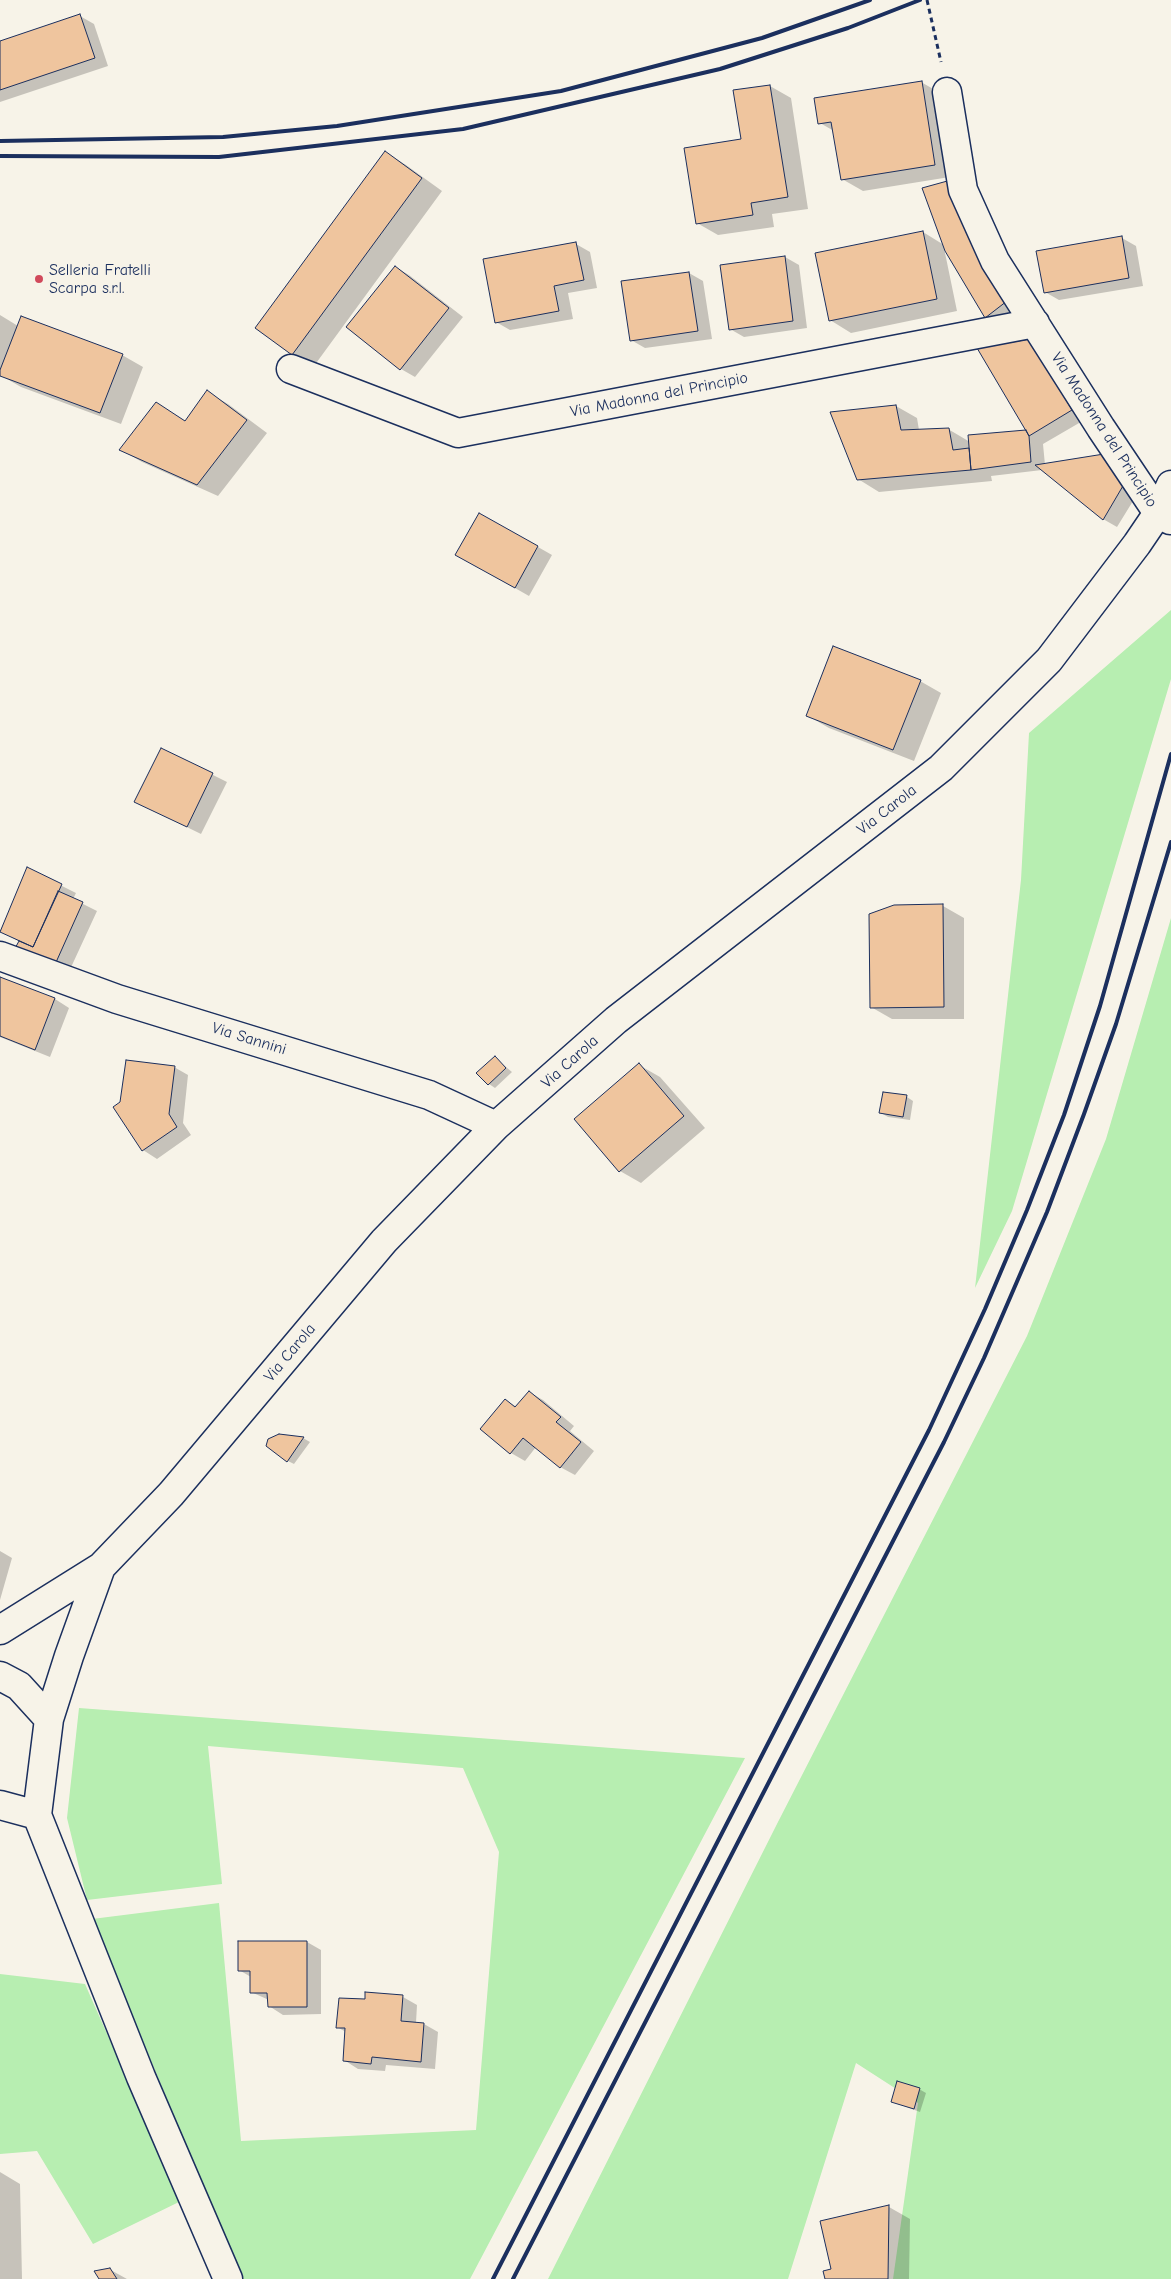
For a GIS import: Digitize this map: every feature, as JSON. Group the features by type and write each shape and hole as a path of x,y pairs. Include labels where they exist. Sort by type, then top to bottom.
{"street":[{"name":"Via Madonna del Principio","path":"947,92 963,190 995,261 1034,323 1164,517"},
{"name":"Via Madonna del Principio","path":"291,369 458,434 1034,323"},
{"name":"Via Madonna del Principio","path":"1164,517 1171,485"},
{"name":"Via Carola","path":"0,1630 101,1567 171,1494 384,1241 496,1126 616,1020 941,768 1049,660 1164,517"},
{"name":"Via Sannini","path":"0,956 117,999 430,1094 496,1126"},
{"path":"101,1567 49,1719 37,1815 141,2077 228,2279"},
{"path":"0,1676 19,1686 49,1719"},
{"path":"0,1806 37,1815"}],"path":[{"path":"927,0 936,39"}],"green space":[{"path":"1171,610 1171,679 1012,1211 975,1288 1021,880 1029,733"},
{"path":"1171,918 1171,2279 893,2279 918,2103 856,2063 788,2279 548,2279 779,1820 1027,1336 1106,1139"},
{"path":"79,1708 745,1758 470,2279 242,2279 92,1919 219,1903 241,2141 476,2130 499,1852 463,1768 208,1746 222,1884 87,1900 67,1818"},
{"path":"0,1974 85,1984 181,2201 93,2244 37,2151 0,2154"}],"building":[{"path":"80,14 95,58 0,90 0,41"},
{"path":"922,81 935,165 841,180 831,122 818,124 814,98"},
{"path":"770,85 788,197 751,203 753,215 696,224 684,148 741,139 733,90"},
{"path":"385,151 422,178 292,355 255,328"},
{"path":"951,180 1007,301 985,318 945,251 922,188"},
{"path":"923,231 937,299 829,321 815,253"},
{"path":"1122,236 1129,278 1044,293 1036,251"},
{"path":"576,242 584,280 554,286 559,311 495,323 483,259"},
{"path":"785,256 793,321 729,330 720,265"},
{"path":"395,266 449,308 400,370 346,327"},
{"path":"689,272 698,331 630,341 621,281"},
{"path":"21,316 123,354 100,413 0,376 0,370"},
{"path":"1030,339 1072,410 1029,436 977,348"},
{"path":"207,390 247,420 197,485 119,450 156,402 185,421"},
{"path":"896,405 901,430 949,428 953,450 969,448 971,470 857,480 830,412"},
{"path":"1026,430 1029,436 1031,462 971,470 968,435"},
{"path":"1104,454 1127,479 1103,520 1035,465"},
{"path":"479,513 538,546 515,588 455,555"},
{"path":"833,646 921,680 893,750 806,716"},
{"path":"161,748 213,773 187,827 134,802"},
{"path":"27,867 62,884 33,947 0,932"},
{"path":"58,891 83,902 53,969 13,952 19,941 33,947"},
{"path":"943,904 944,1007 870,1008 869,914 894,905"},
{"path":"0,977 55,998 35,1050 0,1036"},
{"path":"495,1056 506,1068 488,1085 476,1073"},
{"path":"126,1060 175,1066 169,1114 177,1127 142,1151 113,1107 120,1102"},
{"path":"639,1063 684,1116 619,1172 574,1119"},
{"path":"883,1092 907,1095 903,1117 879,1113"},
{"path":"529,1391 561,1417 556,1422 581,1442 560,1468 523,1438 510,1454 480,1429 505,1399 515,1407"},
{"path":"279,1434 304,1437 287,1462 266,1446 268,1439"},
{"path":"238,1941 307,1941 307,2007 268,2007 267,1993 250,1993 250,1971 238,1971"},
{"path":"365,1992 403,1995 401,2021 424,2023 421,2062 372,2057 371,2064 343,2061 345,2028 336,2028 339,1998 365,1999"},
{"path":"897,2081 920,2088 914,2109 891,2102"},
{"path":"889,2205 888,2279 825,2279 823,2271 831,2269 820,2221"},
{"path":"110,2268 117,2279 99,2279 94,2271"}],"railway":[{"path":"0,141 223,137 337,126 561,91 762,38 870,0"},
{"path":"0,156 219,157 463,129 720,69 848,28 920,0"},
{"path":"493,2279 929,1430 985,1309 1027,1210 1064,1115 1100,1006 1171,754"},
{"path":"513,2279 944,1442 984,1358 1047,1212 1084,1114 1116,1024 1171,842"}],"place":[{"name":"Selleria Fratelli Scarpa s.r.l.","path":"39,279"}]}
